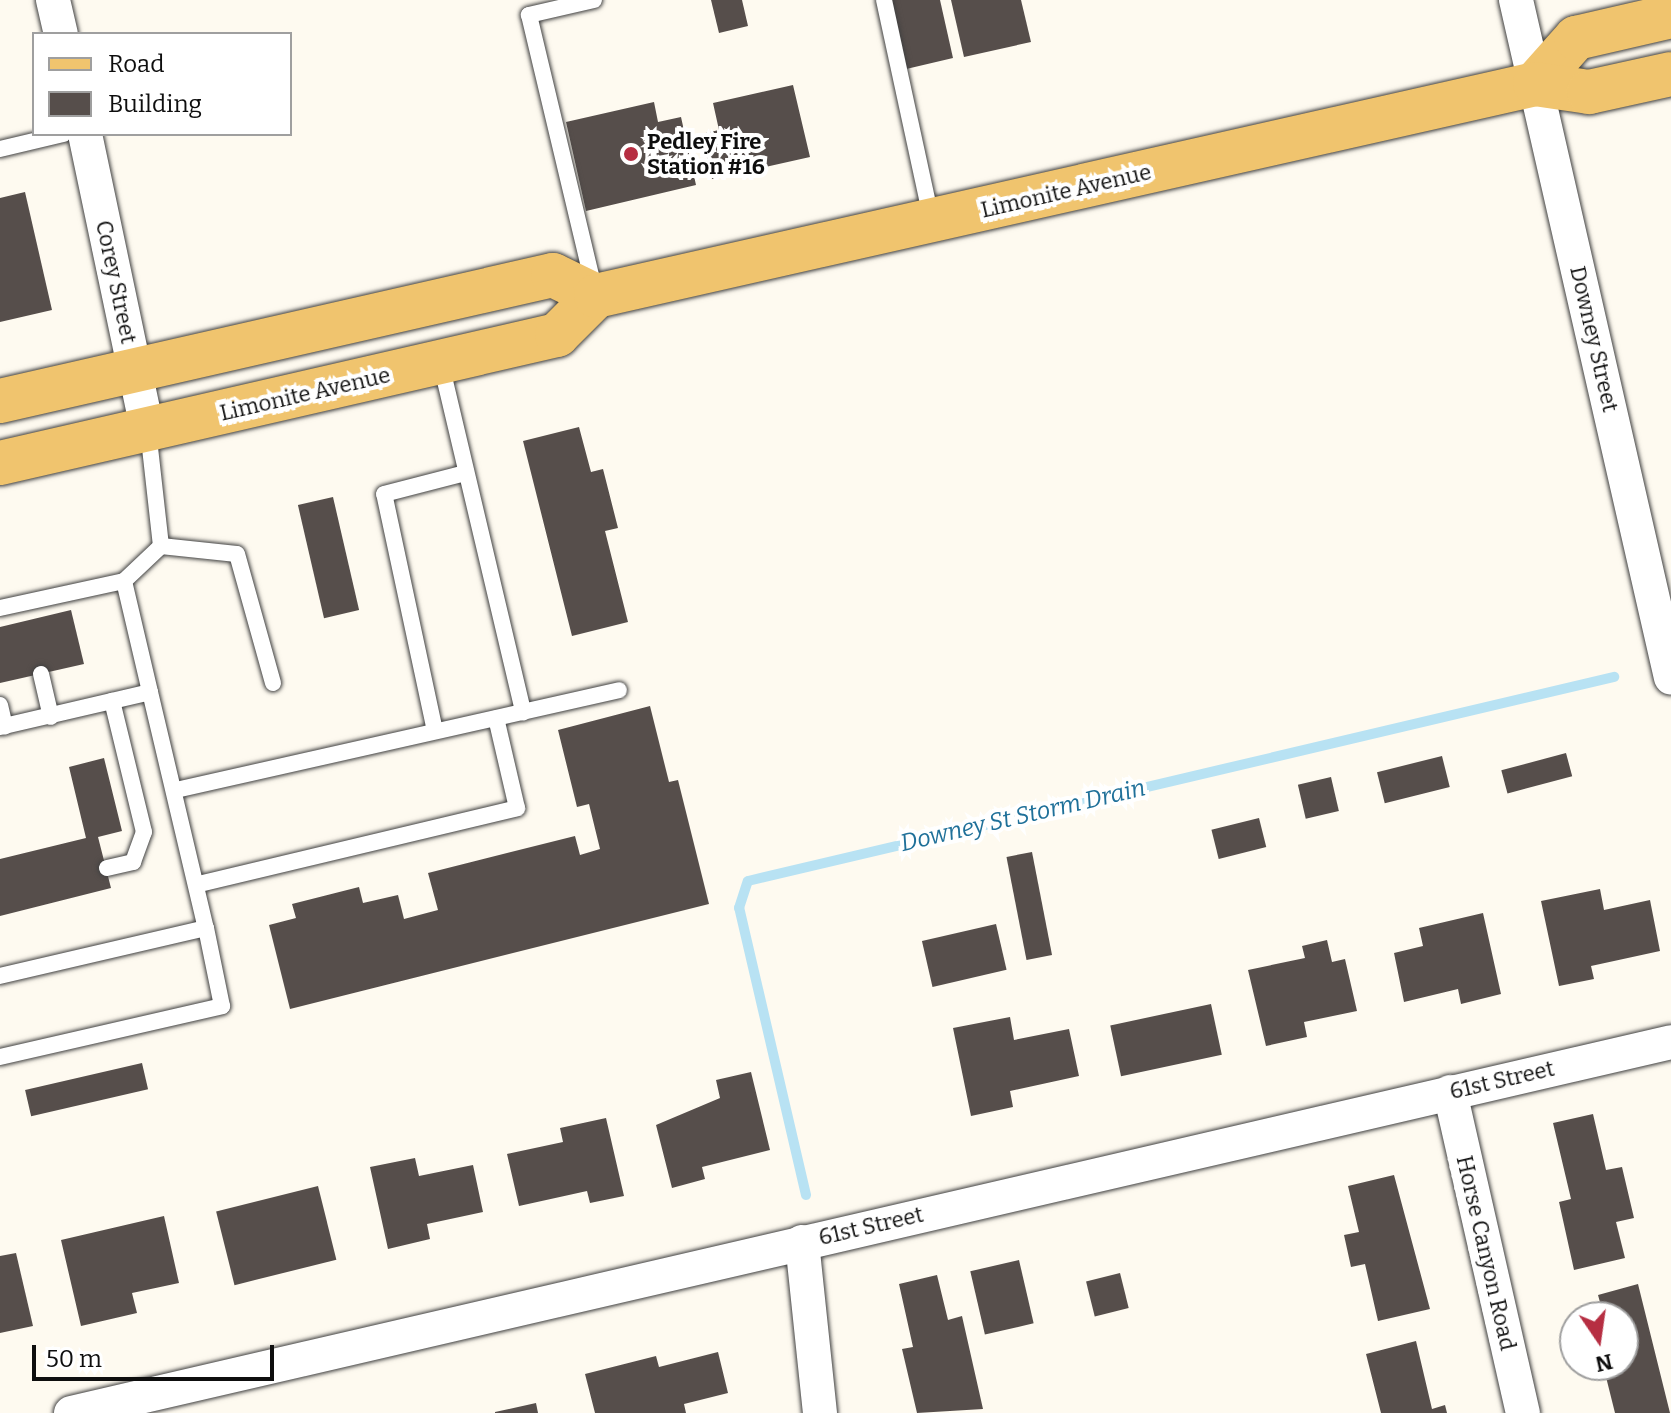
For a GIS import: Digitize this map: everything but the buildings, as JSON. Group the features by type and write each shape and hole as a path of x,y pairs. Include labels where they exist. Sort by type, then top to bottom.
{"main road":[{"path":"1535,84 1576,38 1671,16"},
{"name":"Limonite Avenue","path":"0,463 557,335 596,296 1535,84 1589,92 1671,74"},
{"path":"0,401 553,275 596,296"}],"street":[{"path":"53,0 61,32"},
{"name":"Downey Street","path":"1516,0 1671,678"},
{"name":"Corey Street","path":"85,136 147,429"},
{"name":"61st Street","path":"71,1413 1671,1042"},
{"name":"Horse Canyon Road","path":"1450,1092 1523,1413"},
{"path":"802,1242 820,1413"}],"lane":[{"path":"594,0 529,15 596,296"},
{"path":"884,0 932,221"},
{"path":"0,149 55,136"},
{"path":"441,364 523,712"},
{"path":"147,429 161,546"},
{"path":"435,731 384,494 465,473"},
{"path":"0,608 124,581 161,546 237,554 273,683"},
{"path":"0,1057 222,1006 199,884 124,581"},
{"path":"25,603 28,620"},
{"path":"41,674 51,717"},
{"path":"176,790 619,690"},
{"path":"0,705 2,726 150,692"},
{"path":"107,868 133,862 144,832 112,701"},
{"path":"199,884 517,808 496,718"},
{"path":"0,976 206,928"}],"waterway":[{"name":"Downey St Storm Drain","path":"806,1195 739,908 748,881 1614,677"}],"place":[{"name":"Pedley Fire Station #16","path":"631,154"}]}
